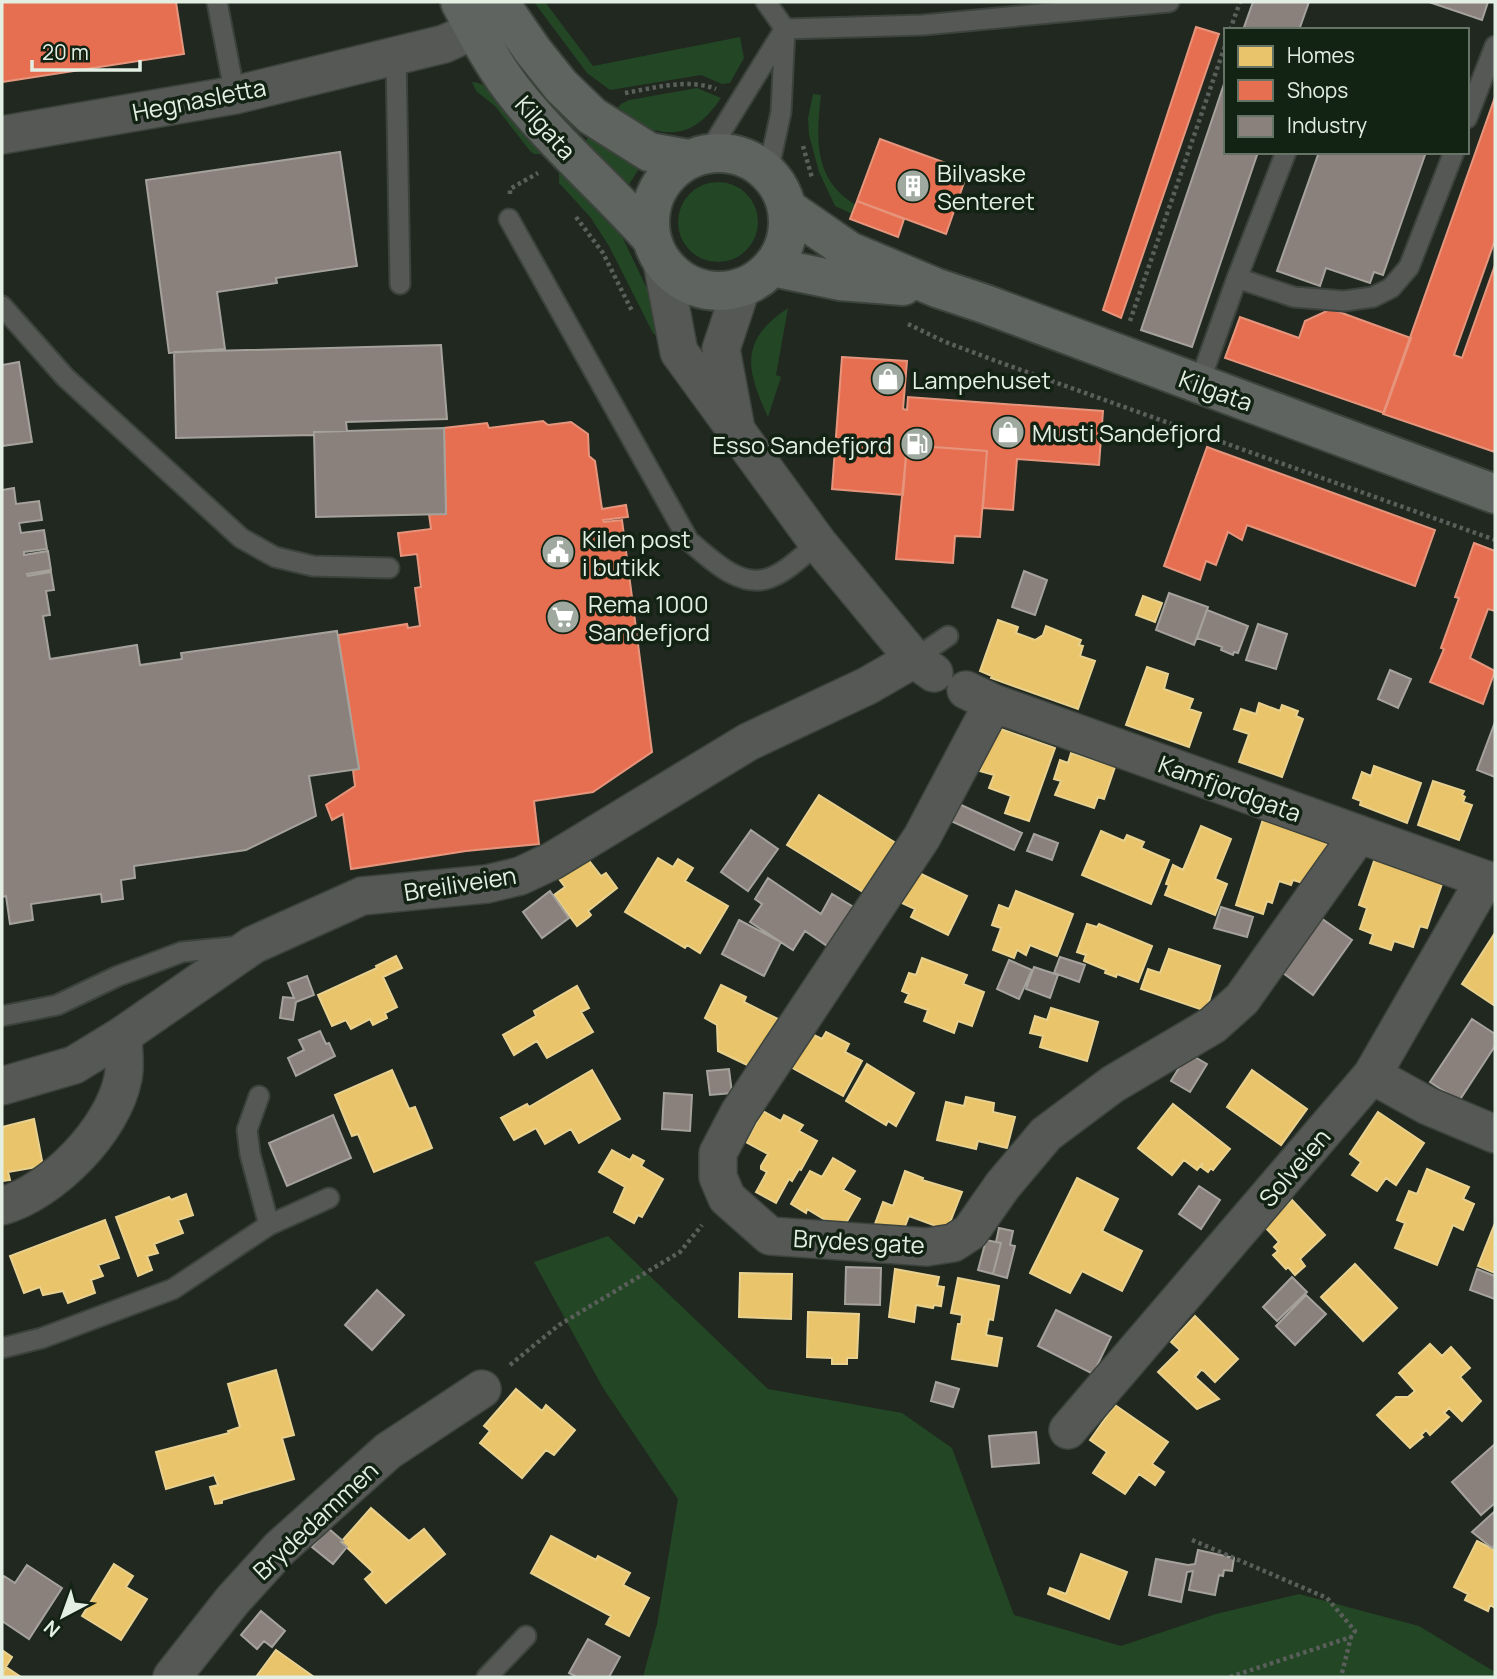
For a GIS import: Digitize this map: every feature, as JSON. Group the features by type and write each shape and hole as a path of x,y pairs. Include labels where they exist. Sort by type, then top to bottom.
{"main road":[{"name":"Kilgata","path":"499,2 561,86 592,116 649,152 698,156"},
{"name":"Kilgata","path":"467,16 517,97 565,150 618,200 656,250"},
{"path":"730,153 750,159 768,172 781,189 801,197 772,267 758,280 741,289 722,292 703,290 680,280 656,250 650,213 657,189 670,172 698,156 730,153"},
{"name":"Kilgata","path":"801,197 849,251 937,288 1495,494"},
{"name":"Kilgata","path":"772,267 840,281 937,288"}],"street":[{"name":"Hegnasletta","path":"2,135 235,95 444,44 467,16"},
{"path":"656,250 679,352 818,543 952,681"},
{"path":"738,435 721,349 741,289"},
{"name":"Brydes gate","path":"952,681 922,837 739,1113 718,1153 718,1177 727,1199 770,1236 927,1247 953,1243 970,1233 1003,1185 1046,1134 1114,1084 1213,1025 1241,999 1359,834"},
{"name":"Kamfjordgata","path":"952,681 1490,881"},
{"name":"Breiliveien","path":"2,1086 74,1065 123,1035 253,944 362,896 487,884 531,871 552,862 748,742 866,686 952,681"},
{"name":"Solveien","path":"1068,1430 1372,1075 1490,881"},
{"path":"2,1206 45,1185 70,1165 97,1131 117,1096 124,1077 123,1035"},
{"path":"1372,1075 1428,1106 1495,1134"},
{"name":"Brydedammen","path":"172,1677 232,1601 280,1548 388,1451 482,1389"}],"lane":[{"path":"217,2 235,95"},
{"path":"766,2 785,29 781,112 768,172"},
{"path":"785,29 923,25 1169,2"},
{"path":"698,156 785,29"},
{"path":"1469,107 1475,75 1495,46"},
{"path":"396,56 400,284"},
{"path":"1199,384 1285,154"},
{"path":"1237,278 1294,297 1344,301 1373,297 1391,288 1409,267 1453,154"},
{"path":"509,219 689,541 724,570 747,579 768,579 818,543"},
{"path":"2,306 65,377 241,538 275,557 313,566 389,568"},
{"path":"948,636 952,681"},
{"path":"2,1016 57,1005 118,976 182,952 253,944"},
{"path":"259,1096 247,1130 250,1154 269,1226"},
{"path":"2,1348 42,1338 173,1289 269,1226 329,1198"},
{"path":"487,1677 526,1636"}],"path":[{"path":"1231,28 1240,2"},
{"path":"1127,328 1224,49"},
{"path":"616,95 687,83 701,83 724,92"},
{"path":"801,197 803,145"},
{"path":"572,212 603,253 634,314"},
{"path":"906,323 943,341 996,361 1495,540"},
{"path":"482,1389 559,1325 680,1252 706,1221"},
{"path":"1192,1540 1327,1598 1355,1631 1341,1677"},
{"path":"1230,1677 1351,1637"}],"green space":[{"path":"534,2 545,2 593,66 740,37 744,58 730,83 722,84 701,75 610,90 587,73"},
{"path":"472,82 483,84 503,99 543,154 530,151 495,106 476,91"},
{"path":"697,88 721,98 709,114 684,130 659,131 613,114 621,104 629,100"},
{"path":"813,94 821,95 818,127 820,157 832,183 856,205 852,214 835,206 819,172 809,135 808,118"},
{"path":"591,134 640,167 628,186 581,147"},
{"path":"563,167 615,222 652,299 662,341 653,333 609,246 591,218 559,183 559,172"},
{"path":"718,182 733,185 746,194 755,207 758,222 755,237 746,250 733,259 718,262 703,259 690,250 681,237 678,222 681,207 690,194 703,185"},
{"path":"788,308 776,375 781,377 768,417 755,384 751,357 761,332"},
{"path":"608,1236 768,1389 902,1413 952,1448 1014,1615 1121,1646 1216,1614 1299,1594 1419,1626 1495,1672 1495,1677 643,1677 657,1624 678,1499 603,1388 534,1262"}],"building: Homes":[{"path":"1143,596 1162,603 1155,622 1136,615"},
{"path":"998,620 1018,627 1016,633 1035,640 1043,635 1046,626 1081,640 1079,645 1083,646 1080,656 1095,661 1078,709 991,678 992,676 980,671"},
{"path":"1147,667 1168,674 1164,689 1193,699 1189,709 1201,713 1189,747 1126,725"},
{"path":"1259,703 1280,711 1282,705 1298,711 1296,716 1303,719 1282,777 1239,762 1249,734 1234,729 1241,709 1256,714"},
{"path":"995,727 1055,748 1029,821 1005,813 1011,796 989,788 994,775 980,771"},
{"path":"1071,753 1115,767 1104,799 1098,797 1094,808 1055,795 1061,781 1054,779 1060,760 1068,763"},
{"path":"1374,766 1421,783 1407,823 1360,805 1361,801 1353,798 1362,772 1371,776"},
{"path":"1433,781 1464,791 1463,802 1472,805 1459,840 1418,825"},
{"path":"819,795 899,845 868,895 787,845"},
{"path":"1263,819 1328,841 1313,886 1293,880 1291,885 1279,881 1272,903 1267,901 1263,914 1236,905"},
{"path":"1201,826 1231,839 1215,879 1227,884 1215,915 1165,895 1173,865 1183,870"},
{"path":"1101,831 1124,841 1127,835 1144,842 1141,848 1169,860 1151,904 1082,875"},
{"path":"587,858 601,876 606,873 617,888 588,911 591,915 577,926 554,895 565,887 559,879"},
{"path":"658,858 673,867 678,859 693,868 685,881 728,906 700,953 687,945 685,948 625,912"},
{"path":"1375,858 1443,881 1427,928 1420,926 1413,947 1394,941 1391,950 1370,943 1373,934 1360,929 1367,908 1359,905"},
{"path":"917,872 967,896 948,935 911,917 915,909 902,903"},
{"path":"1016,891 1073,914 1057,956 1030,945 1026,955 1017,950 1014,958 993,950 1001,928 992,925 999,905 1009,909"},
{"path":"1087,924 1097,927 1099,924 1152,946 1138,982 1117,974 1116,977 1105,973 1106,970 1084,961 1086,955 1077,952"},
{"path":"1495,933 1495,1006 1462,984"},
{"path":"1169,949 1220,966 1206,1011 1141,989 1148,969 1160,973"},
{"path":"396,956 402,968 383,977 397,1007 385,1013 387,1018 373,1025 370,1019 351,1029 346,1020 332,1026 318,995 377,968 376,966"},
{"path":"922,958 967,975 963,984 984,992 972,1026 958,1021 954,1033 924,1021 928,1010 905,1002 909,994 902,991 909,973 916,975"},
{"path":"721,985 746,997 744,1002 780,1020 762,1057 755,1053 749,1066 718,1051 717,1025 705,1018"},
{"path":"577,986 589,1008 581,1012 593,1032 547,1058 537,1041 514,1055 503,1035 536,1016 534,1011"},
{"path":"1051,1008 1098,1022 1087,1061 1040,1047 1043,1036 1030,1033 1035,1016 1047,1020"},
{"path":"826,1032 849,1044 845,1052 862,1061 843,1096 791,1067 810,1033 822,1039"},
{"path":"867,1064 914,1093 896,1126 888,1121 886,1125 846,1101"},
{"path":"392,1070 409,1109 415,1107 432,1148 374,1172 358,1134 352,1136 335,1095"},
{"path":"592,1070 620,1119 579,1143 571,1129 545,1144 536,1128 514,1140 501,1118 527,1104 529,1107"},
{"path":"1252,1070 1307,1109 1281,1145 1227,1107"},
{"path":"966,1097 994,1103 993,1112 1015,1117 1007,1148 978,1141 976,1149 937,1140 946,1102 964,1106"},
{"path":"1173,1104 1230,1149 1213,1170 1211,1168 1208,1172 1201,1167 1203,1163 1197,1170 1184,1160 1172,1175 1138,1148"},
{"path":"763,1111 781,1121 784,1115 803,1125 799,1131 817,1141 801,1170 799,1169 792,1181 789,1179 776,1203 756,1192 767,1172 761,1169 761,1166 768,1154 746,1142"},
{"path":"1378,1112 1424,1143 1396,1185 1386,1178 1377,1191 1352,1175 1361,1162 1350,1154"},
{"path":"34,1119 43,1166 8,1172 10,1180 2,1181 2,1127"},
{"path":"612,1150 630,1160 633,1155 644,1161 641,1166 663,1179 642,1217 638,1215 634,1223 614,1212 625,1187 599,1172"},
{"path":"833,1158 855,1171 843,1190 860,1199 842,1230 807,1209 806,1213 791,1204 810,1171 822,1177"},
{"path":"1427,1169 1469,1187 1463,1199 1474,1204 1463,1230 1453,1225 1437,1265 1395,1248 1405,1223 1397,1220 1409,1191 1417,1194"},
{"path":"905,1171 923,1178 922,1180 962,1192 947,1230 909,1216 902,1234 875,1224 883,1202 893,1206"},
{"path":"1077,1178 1118,1199 1102,1231 1142,1251 1122,1291 1082,1271 1070,1293 1030,1273"},
{"path":"186,1194 193,1215 178,1220 183,1233 154,1244 158,1253 147,1256 152,1270 138,1276 116,1217 169,1197 171,1200"},
{"path":"1292,1200 1325,1235 1300,1259 1305,1266 1295,1275 1273,1255 1278,1251 1274,1247 1279,1242 1264,1226"},
{"path":"105,1220 119,1258 98,1265 103,1276 91,1280 95,1293 68,1303 63,1291 43,1295 40,1287 24,1293 10,1256"},
{"path":"1495,1223 1495,1273 1478,1266"},
{"path":"1355,1264 1397,1308 1363,1341 1321,1297"},
{"path":"895,1269 939,1277 937,1286 944,1287 941,1306 934,1305 933,1308 916,1305 914,1322 889,1317"},
{"path":"740,1273 792,1274 791,1319 739,1317"},
{"path":"958,1278 999,1286 993,1320 989,1319 986,1335 1002,1338 997,1366 952,1359 962,1315 951,1313"},
{"path":"808,1312 859,1314 857,1358 847,1358 847,1364 832,1364 832,1358 807,1357"},
{"path":"1195,1316 1238,1359 1215,1382 1201,1370 1195,1377 1219,1399 1197,1409 1158,1372 1180,1350 1171,1342"},
{"path":"1430,1344 1442,1356 1451,1347 1470,1368 1460,1377 1481,1401 1462,1421 1449,1408 1444,1413 1449,1417 1430,1435 1426,1430 1421,1435 1423,1437 1410,1448 1377,1415 1396,1397 1408,1397 1415,1391 1399,1373"},
{"path":"276,1370 294,1435 282,1438 294,1479 215,1504 210,1487 218,1485 214,1475 166,1489 156,1452 229,1433 228,1431 240,1427 228,1384"},
{"path":"516,1389 542,1411 546,1405 575,1430 554,1455 546,1450 522,1478 480,1443 490,1431 484,1426"},
{"path":"1115,1405 1168,1442 1152,1464 1164,1472 1155,1485 1139,1474 1125,1494 1093,1473 1107,1452 1090,1440"},
{"path":"371,1508 409,1541 424,1529 445,1554 386,1603 365,1579 373,1572 341,1542"},
{"path":"551,1536 596,1560 598,1556 630,1573 623,1585 649,1598 629,1636 606,1624 611,1616 531,1573"},
{"path":"1477,1541 1495,1550 1495,1608 1490,1605 1488,1611 1465,1600 1468,1594 1454,1587"},
{"path":"1081,1554 1127,1572 1109,1619 1048,1594 1050,1588 1066,1594"},
{"path":"114,1564 133,1576 126,1587 147,1599 121,1640 82,1616"},
{"path":"2,1650 12,1657 2,1673"},
{"path":"276,1650 314,1677 256,1677"},
{"path":"6,1667 21,1677 2,1677"}],"building: Shops":[{"path":"2,2 176,2 184,54 2,82"},
{"path":"1196,27 1219,34 1121,318 1103,310"},
{"path":"1495,97 1495,240 1454,355 1462,358 1495,265 1495,452 1383,414"},
{"name":"Bilvaske Senteret","path":"880,139 968,171 946,234 857,201"},
{"path":"857,201 904,219 898,237 850,219"},
{"path":"1331,309 1411,338 1384,413 1225,358 1240,317 1299,338 1305,321"},
{"path":"842,357 907,361 903,409 907,410 908,397 1103,411 1099,465 1017,459 1013,510 983,508 987,451 907,445 903,495 832,489"},
{"path":"543,421 548,425 571,422 588,434 589,456 595,461 602,509 626,505 628,517 603,520 622,520 652,752 593,792 534,801 539,844 466,851 351,869 343,814 332,820 326,805 355,786 353,770 359,769 338,635 407,624 408,628 420,626 415,588 421,587 417,554 401,556 398,533 431,529 429,514 446,514 444,428 487,423 489,428"},
{"path":"907,445 987,451 980,537 955,536 953,563 896,559"},
{"path":"1207,447 1435,530 1415,586 1247,525 1242,540 1228,532 1216,565 1206,561 1200,580 1164,566"},
{"path":"1474,543 1495,551 1495,611 1488,609 1470,658 1495,671 1483,704 1430,682 1444,649 1441,648 1459,598 1455,597"}],"building: Industry":[{"path":"1253,2 1309,2 1300,28 1244,28"},
{"path":"1429,2 1488,2 1482,20"},
{"path":"1224,84 1224,154 1257,154 1192,347 1141,330"},
{"path":"340,152 357,266 276,278 277,283 217,292 225,349 169,353 146,180"},
{"path":"1318,154 1425,154 1383,275 1374,272 1370,283 1326,268 1320,286 1277,271"},
{"path":"441,345 447,419 346,422 347,431 314,432 314,435 176,438 174,352"},
{"path":"19,362 32,442 2,446 2,365"},
{"path":"444,428 446,514 316,517 314,432"},
{"path":"14,488 16,504 39,501 42,520 19,523 21,533 44,530 47,549 24,552 24,555 48,551 51,570 27,574 51,572 54,590 46,591 50,615 43,616 50,659 137,645 140,665 182,659 181,653 337,631 359,769 309,776 316,816 246,850 134,866 135,878 121,880 123,899 102,902 101,894 31,904 33,920 10,924 6,896 2,897 2,490"},
{"path":"1024,571 1047,580 1035,615 1012,607"},
{"path":"1169,593 1208,607 1194,645 1156,630"},
{"path":"1207,610 1248,626 1238,653 1234,652 1233,655 1221,650 1222,647 1197,638"},
{"path":"1258,624 1287,634 1276,669 1246,660"},
{"path":"1390,670 1411,679 1398,708 1378,699"},
{"path":"1495,722 1495,777 1477,770"},
{"path":"959,804 1022,833 1014,850 951,821"},
{"path":"751,830 778,849 748,891 721,872"},
{"path":"1034,834 1058,843 1052,860 1027,851"},
{"path":"768,878 821,914 832,894 857,909 833,950 805,931 793,950 750,922 762,904 755,899"},
{"path":"550,891 569,918 542,938 523,912"},
{"path":"1221,907 1253,917 1247,937 1214,928"},
{"path":"1321,918 1352,940 1313,995 1283,973"},
{"path":"739,920 781,942 764,976 722,954"},
{"path":"1060,957 1085,965 1079,982 1054,973"},
{"path":"1009,960 1032,970 1019,999 997,989"},
{"path":"1034,967 1058,975 1050,998 1026,989"},
{"path":"307,976 314,995 296,1002 293,1020 280,1018 283,997 294,998 288,983"},
{"path":"1472,1019 1495,1034 1495,1046 1459,1101 1430,1082"},
{"path":"320,1031 335,1056 296,1076 288,1058 304,1050 299,1040"},
{"path":"1188,1053 1207,1064 1190,1092 1171,1081"},
{"path":"729,1069 732,1093 710,1095 707,1071"},
{"path":"664,1093 692,1095 690,1131 662,1129"},
{"path":"333,1115 351,1158 287,1186 269,1143"},
{"path":"1199,1186 1220,1200 1201,1229 1179,1214"},
{"path":"999,1228 1013,1231 1010,1245 1015,1246 1007,1278 993,1274 1001,1243 996,1242"},
{"path":"986,1240 1001,1243 993,1274 978,1270"},
{"path":"846,1267 881,1268 880,1305 845,1304"},
{"path":"1477,1269 1495,1276 1495,1299 1470,1290"},
{"path":"1292,1277 1307,1292 1277,1321 1263,1307"},
{"path":"377,1290 404,1315 372,1350 345,1325"},
{"path":"1306,1295 1326,1314 1295,1345 1276,1326"},
{"path":"1056,1310 1111,1337 1093,1374 1038,1346"},
{"path":"936,1382 959,1389 953,1407 931,1401"},
{"path":"1036,1432 1039,1463 992,1467 989,1436"},
{"path":"1495,1444 1495,1503 1481,1515 1452,1482"},
{"path":"1495,1511 1495,1545 1492,1548 1472,1532"},
{"path":"328,1528 347,1547 333,1564 312,1547"},
{"path":"1198,1550 1234,1558 1232,1571 1224,1570 1223,1576 1219,1575 1215,1595 1189,1590 1193,1571 1187,1572 1181,1602 1149,1595 1156,1559 1195,1564"},
{"path":"27,1565 62,1588 29,1639 2,1621 2,1579 4,1576 15,1583"},
{"path":"261,1611 285,1631 272,1647 264,1641 257,1649 241,1635"},
{"path":"588,1639 620,1657 609,1677 577,1677 569,1673"}],"place":[{"name":"Bilvaske Senteret","path":"913,186"},
{"name":"Lampehuset","path":"888,379"},
{"name":"Musti Sandefjord","path":"1008,432"},
{"name":"Esso Sandefjord","path":"917,444"},
{"name":"Kilen post i butikk","path":"558,552"},
{"name":"Rema 1000 Sandefjord","path":"563,617"}]}
